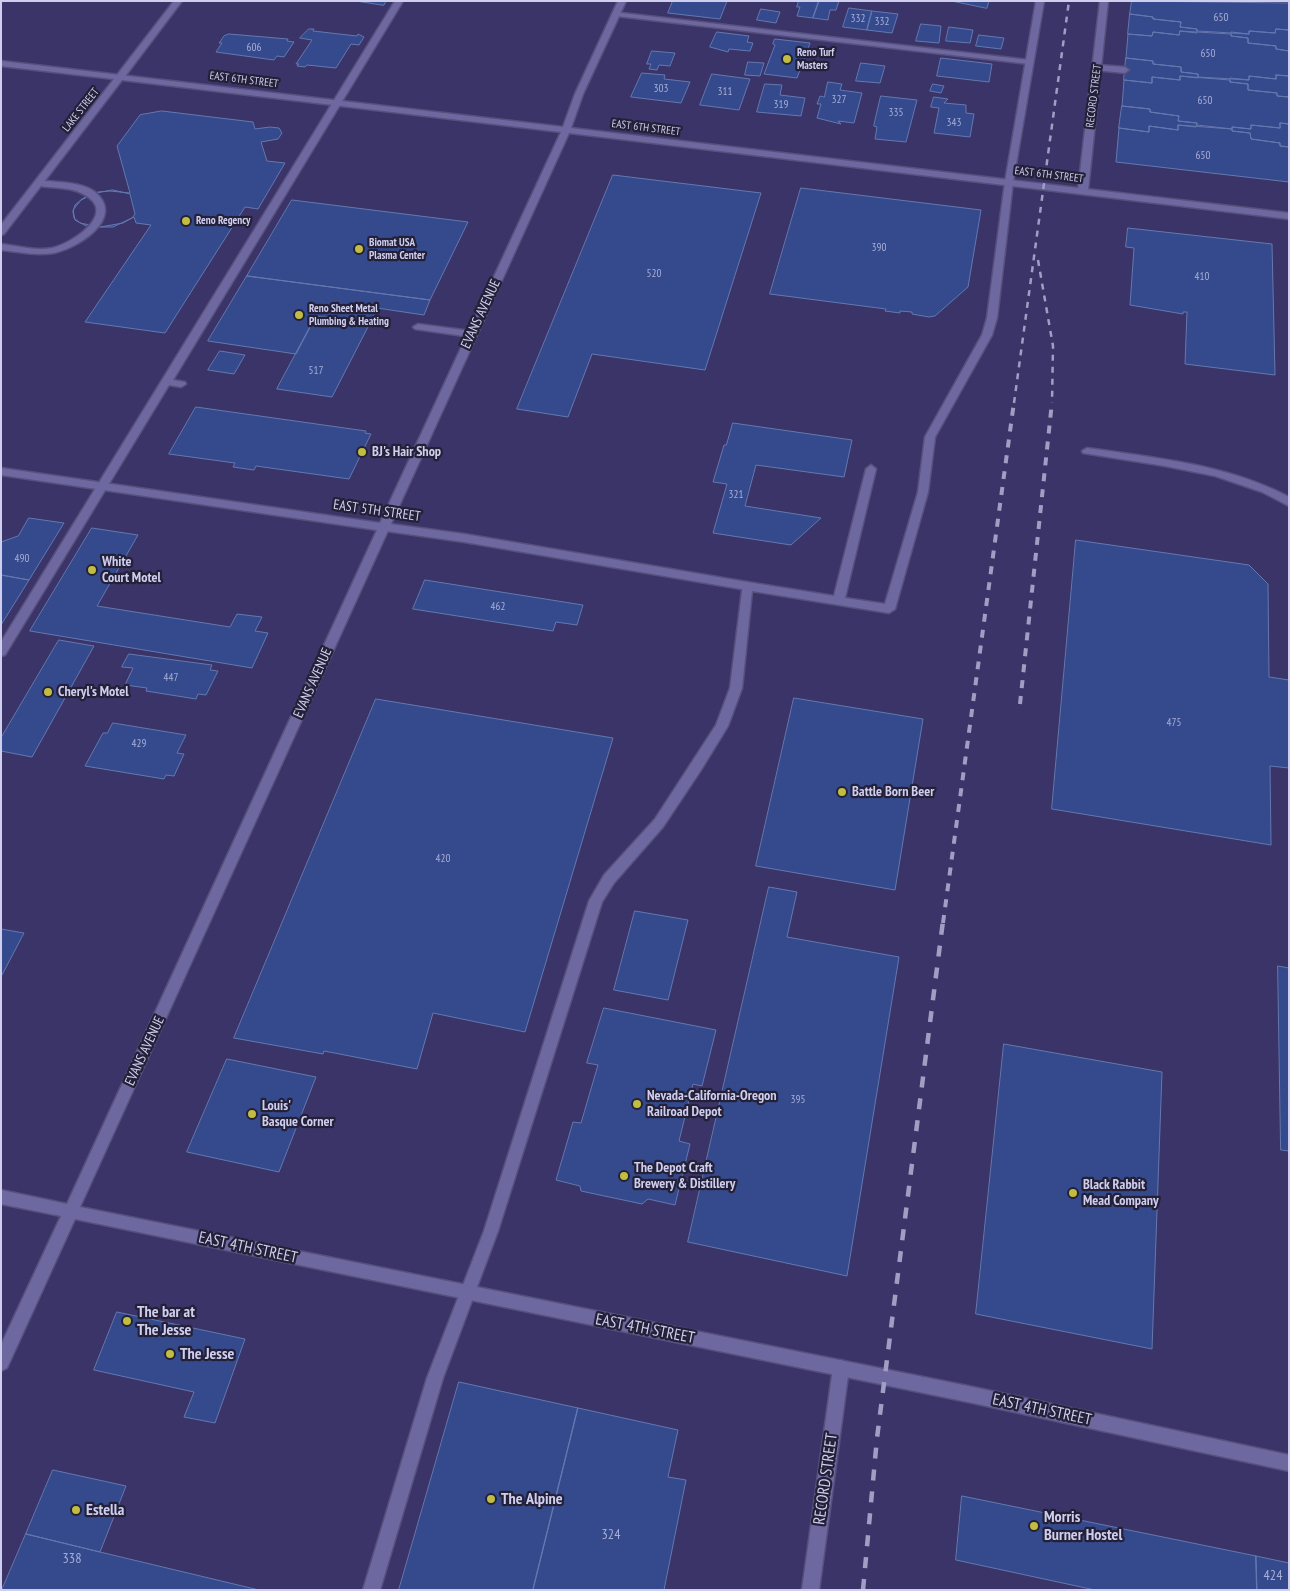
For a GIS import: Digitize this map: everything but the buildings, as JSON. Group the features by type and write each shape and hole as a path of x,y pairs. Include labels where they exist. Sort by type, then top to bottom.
{"street":[{"name":"LAKE STREET","path":"1,232 178,1"},
{"path":"1,652 399,1"},
{"name":"EVANS AVENUE","path":"1,1363 292,732 383,527 566,130 579,94 622,1"},
{"path":"1009,182 1040,1"},
{"name":"RECORD STREET","path":"1083,190 1104,1"},
{"path":"616,14 1029,62"},
{"name":"EAST 6TH STREET","path":"1,63 1083,190 1289,216"},
{"path":"1098,68 1125,70"},
{"name":"EAST 5TH STREET","path":"1,471 464,538 889,609 923,492 930,437 987,335 1009,182"},
{"path":"1,247 55,250 75,243 90,232 97,222 100,210 99,201 89,193 80,189 39,183"},
{"path":"418,327 471,334"},
{"path":"166,382 181,384"},
{"path":"1086,451 1214,472 1239,478 1268,490 1289,502"},
{"path":"839,600 871,469"},
{"path":"371,1590 435,1378 490,1231 596,901 609,879 659,822 697,767 722,726 736,688 747,586"},
{"name":"EAST 4TH STREET","path":"1,1197 842,1368 1289,1463"},
{"name":"RECORD STREET","path":"810,1590 842,1368"}],"railway":[{"path":"1014,403 1069,1"},
{"path":"1038,260 1053,346 1052,403"},
{"path":"943,923 1014,402"},
{"path":"1020,704 1052,402"},
{"path":"863,1590 877,1438 943,921"}],"place":[{"name":"Reno Turf Masters","path":"787,59"},
{"name":"Reno Regency","path":"186,221"},
{"name":"Biomat USA Plasma Center","path":"359,249"},
{"name":"Reno Sheet Metal Plumbing & Heating","path":"299,315"},
{"name":"BJ's Hair Shop","path":"362,452"},
{"name":"White Court Motel","path":"92,570"},
{"name":"Cheryl's Motel","path":"48,692"},
{"name":"Battle Born Beer","path":"842,792"},
{"name":"Nevada-California-Oregon Railroad Depot","path":"637,1104"},
{"name":"Louis' Basque Corner","path":"252,1114"},
{"name":"The Depot Craft Brewery & Distillery","path":"624,1176"},
{"name":"Black Rabbit Mead Company","path":"1073,1193"},
{"name":"The bar at The Jesse","path":"127,1321"},
{"name":"The Jesse","path":"170,1354"},
{"name":"The Alpine","path":"491,1499"},
{"name":"Estella","path":"76,1510"},
{"name":"Morris Burner Hostel","path":"1034,1526"}]}
